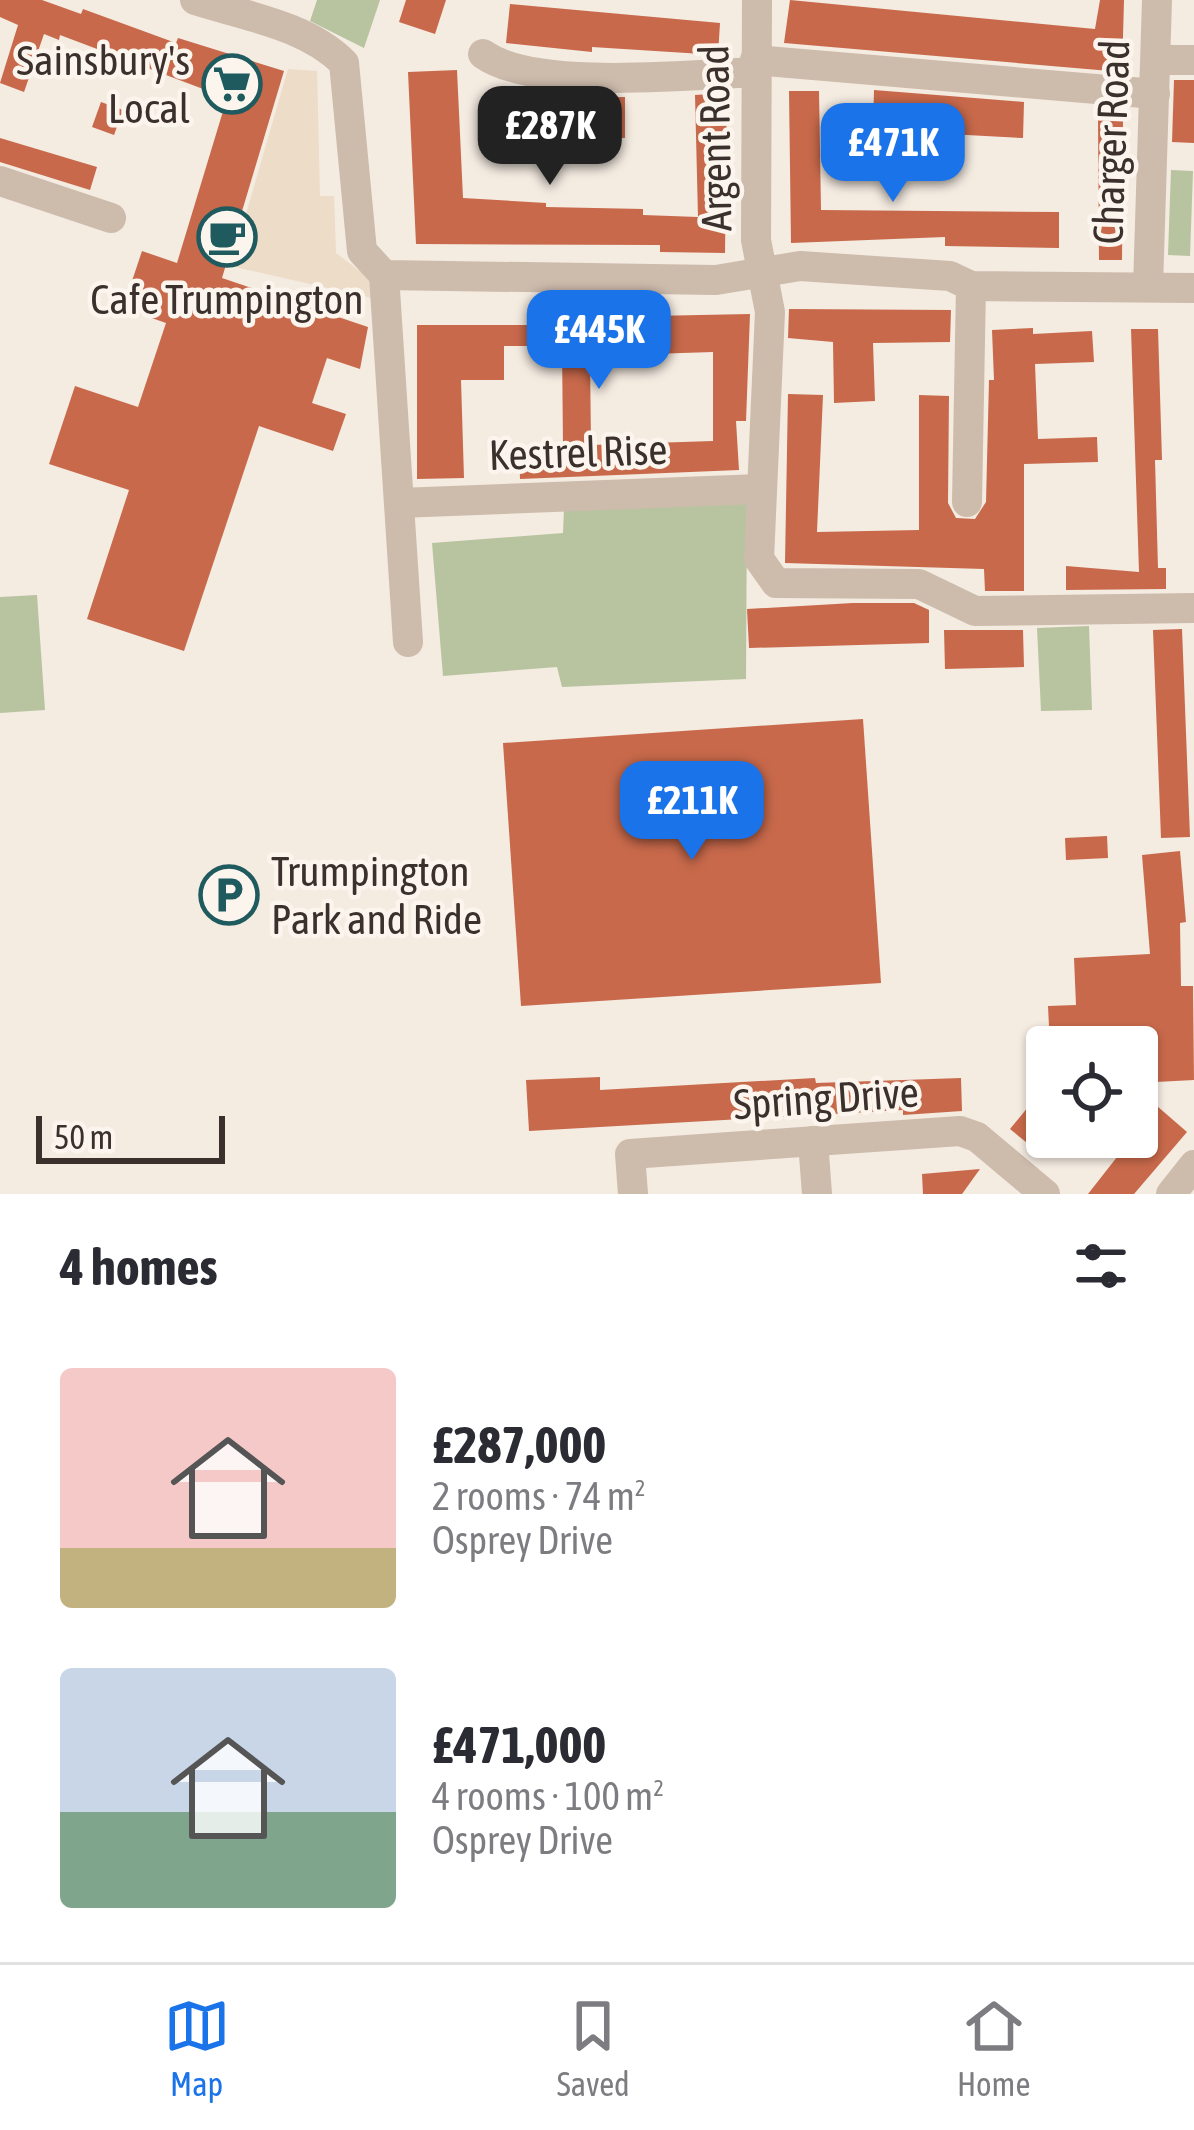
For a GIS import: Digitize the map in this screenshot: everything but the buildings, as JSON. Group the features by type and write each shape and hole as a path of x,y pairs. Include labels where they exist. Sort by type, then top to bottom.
{"street":[{"path":"195,0 294,32 327,46 344,62 362,251 384,275 408,642"},
{"name":"Argent Road","path":"757,0 756,240 770,312 759,559 776,583 919,584 975,611 1194,608"},
{"name":"Charger Road","path":"1148,287 1157,0"},
{"path":"483,54 502,67 591,76 755,66 1155,94"},
{"path":"1156,60 1194,60"},
{"path":"0,181 111,218"},
{"path":"384,275 716,280 800,266 950,276 971,286 1194,288"},
{"path":"968,502 971,286"},
{"name":"Kestrel Rise","path":"399,503 760,489"},
{"name":"Spring Drive","path":"633,1194 630,1154 960,1131 977,1137 1045,1194"},
{"path":"813,1141 817,1194"}],"green space":[{"path":"317,0 380,0 364,48 310,21"},
{"path":"1171,170 1193,171 1190,256 1168,255"},
{"path":"747,502 746,679 562,687 557,667 443,676 432,543 563,533 564,508"},
{"path":"37,595 45,710 0,713 0,597"},
{"path":"1089,626 1092,710 1041,711 1037,628"}],"shaded area":[{"path":"288,69 317,71 320,196 334,196 336,253 373,281 372,298 231,266"}],"place":[{"name":"Sainsbury's Local","path":"232,84"},
{"name":"Cafe Trumpington","path":"227,237"},
{"name":"Trumpington Park and Ride","path":"229,895"}]}
